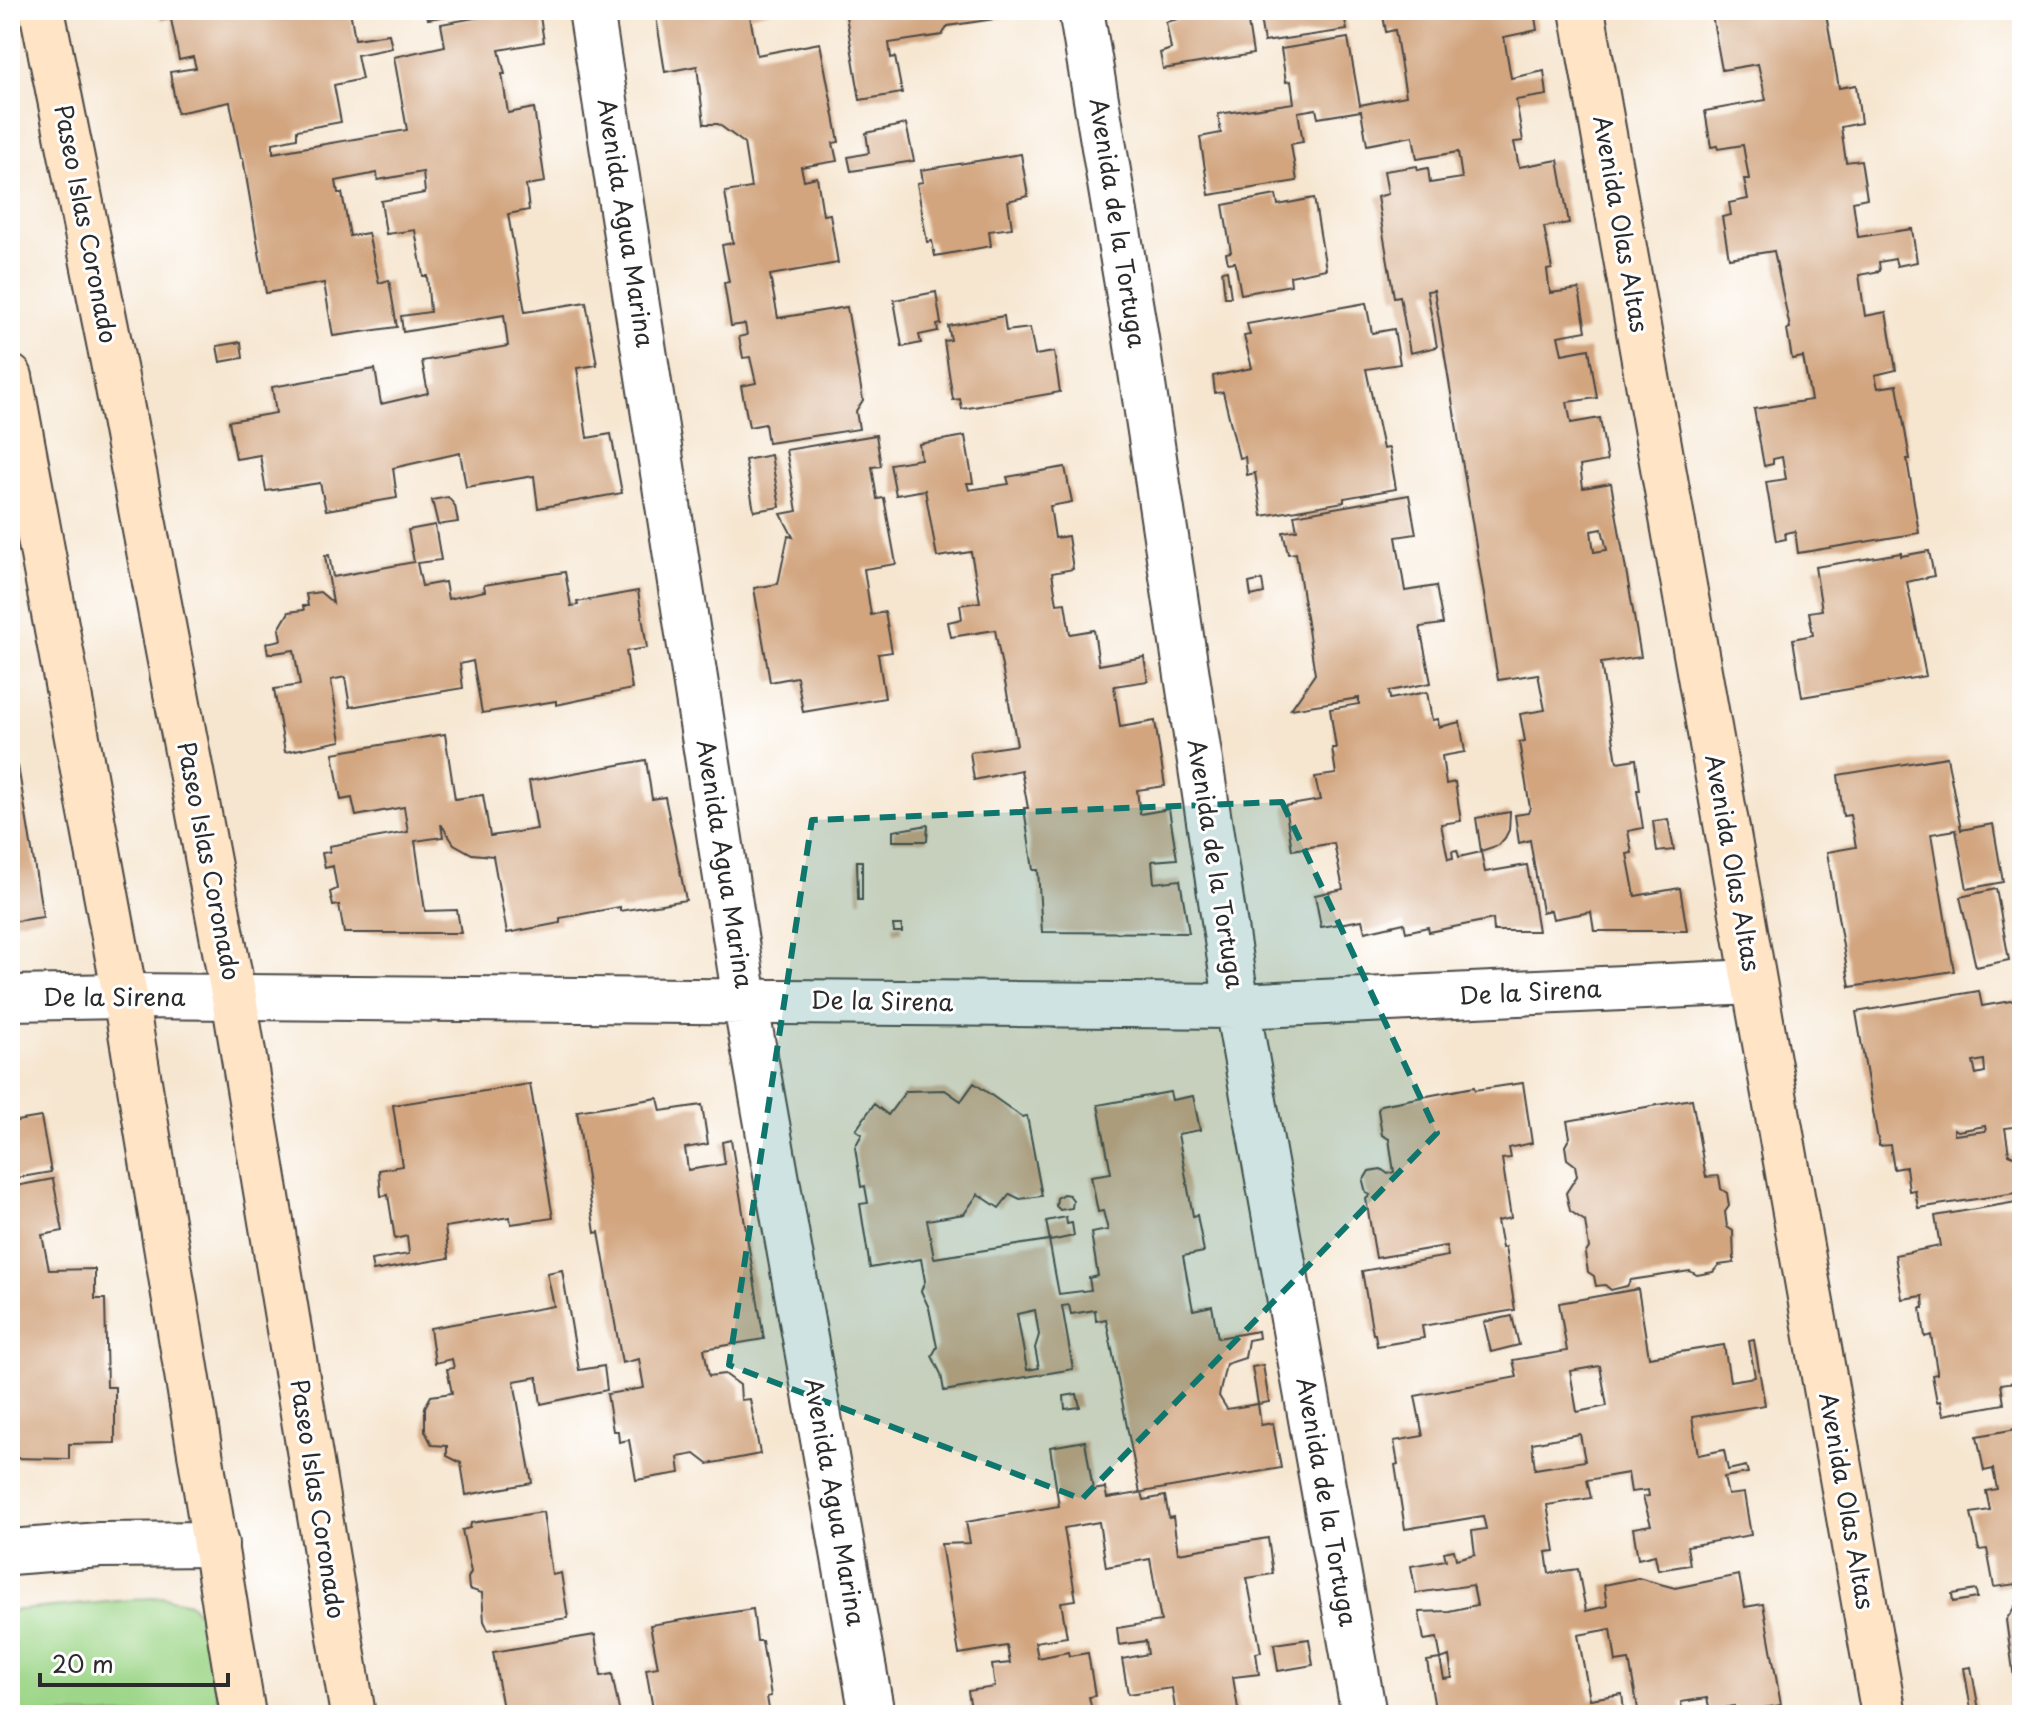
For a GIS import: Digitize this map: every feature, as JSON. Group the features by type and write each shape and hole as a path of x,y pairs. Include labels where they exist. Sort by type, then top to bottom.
{"street":[{"name":"Paseo Islas Coronado","path":"42,10 115,372 234,998 353,1715"},
{"name":"Avenida Agua Marina","path":"591,10 745,1000 872,1715"},
{"name":"Avenida de la Tortuga","path":"1081,10 1135,332 1237,1006 1364,1715"},
{"name":"Avenida Olas Altas","path":"1582,10 1884,1715"},
{"path":"10,377 125,996 243,1715"},
{"name":"De la Sirena","path":"10,998 745,1000 1237,1006 1753,982"},
{"path":"10,1552 100,1545 216,1544"}],"highlighted area":[{"path":"1282,802 1437,1133 1082,1499 729,1365 812,820"}],"green space":[{"path":"162,1597 189,1603 206,1619 220,1715 10,1715 10,1611"}],"building":[{"path":"160,10 350,10 355,39 389,34 392,48 357,55 362,79 334,85 341,122 297,130 297,138 273,143 273,153 407,130 394,57 445,46 441,24 519,10 539,10 544,42 499,50 505,74 502,74 508,113 534,108 545,182 526,185 529,210 508,214 525,312 586,302 597,365 577,368 587,438 611,434 622,493 538,508 534,476 466,487 460,453 393,468 397,498 326,510 320,483 266,491 260,455 236,459 229,421 276,413 272,387 375,369 381,404 428,393 422,361 508,346 504,315 403,332 401,316 430,312 427,276 423,276 415,230 386,234 381,201 425,193 423,172 378,180 377,173 336,181 338,193 342,193 350,236 368,233 379,283 389,280 397,327 333,336 324,283 266,293 243,158 230,102 177,113 170,72 196,68 193,57 179,60 171,19 161,20"},
{"path":"426,10 471,10 471,12 428,19"},
{"path":"655,10 773,10 750,16 757,55 820,43 839,142 833,143 837,161 801,167 804,180 817,177 823,215 830,214 838,263 770,275 778,318 847,307 863,400 856,411 859,429 768,443 765,424 749,427 741,386 756,383 750,357 743,358 739,337 747,335 745,324 731,326 724,283 729,282 722,245 733,243 725,192 751,188 744,143 718,124 704,124 697,66 665,72"},
{"path":"845,10 1027,10 1027,14 948,26 942,35 889,43 902,93 860,100"},
{"path":"1176,10 1246,10 1253,54 1163,69 1160,53 1171,49 1166,22 1178,19"},
{"path":"1343,10 1347,30 1264,42 1259,12"},
{"path":"1382,10 1489,10 1489,14 1534,10 1537,30 1504,37 1511,78 1544,71 1547,95 1516,100 1523,141 1514,142 1519,167 1558,160 1569,223 1544,227 1552,269 1547,270 1550,293 1579,289 1586,331 1558,336 1562,354 1589,349 1597,398 1567,402 1571,423 1600,418 1607,461 1580,466 1583,488 1611,483 1641,657 1601,663 1617,762 1636,759 1643,828 1628,831 1632,853 1627,854 1635,896 1680,888 1687,931 1594,931 1591,912 1553,919 1551,910 1542,912 1530,840 1519,843 1515,815 1528,813 1530,808 1519,742 1525,741 1520,714 1545,710 1538,674 1498,680 1434,290 1427,291 1437,347 1410,353 1400,296 1394,297 1377,197 1388,194 1384,171 1417,166 1418,170 1428,168 1430,183 1462,178 1458,152 1417,159 1413,136 1367,145 1361,111 1318,118 1316,109 1298,112 1303,142 1291,144 1297,181 1209,195 1200,137 1221,133 1218,114 1294,103 1291,81 1286,82 1281,49 1348,38 1360,105 1406,96 1395,30 1386,32","holes":["1602,529 1607,550 1594,552 1591,531"]},
{"path":"1711,10 1839,10 1826,14 1839,88 1856,85 1861,123 1841,127 1846,162 1861,160 1867,198 1853,201 1858,237 1912,229 1917,262 1897,266 1895,259 1879,262 1880,271 1859,275 1865,316 1886,312 1896,370 1875,375 1878,388 1897,385 1919,533 1798,553 1795,531 1785,533 1786,539 1776,541 1766,482 1786,479 1782,457 1764,466 1754,409 1811,400 1803,357 1792,359 1787,329 1790,328 1774,251 1729,258 1722,217 1731,215 1729,203 1748,199 1744,179 1749,179 1743,145 1718,149 1717,146 1711,147 1705,111 1766,100 1758,64 1722,70"},
{"path":"906,124 914,161 851,171 848,157 869,153 866,133"},
{"path":"1021,154 1028,196 1008,201 1012,228 989,231 991,246 935,256 932,241 927,242 917,183 923,182 921,170"},
{"path":"1276,195 1278,205 1314,198 1326,269 1290,276 1291,285 1241,294 1235,262 1228,263 1226,253 1231,252 1223,205"},
{"path":"1227,270 1231,297 1225,297 1222,271"},
{"path":"936,292 941,324 937,325 938,331 919,335 921,343 902,347 894,300"},
{"path":"1366,303 1372,333 1394,329 1400,364 1366,369 1383,449 1389,448 1396,489 1344,498 1344,502 1262,516 1255,473 1247,475 1245,457 1239,458 1223,392 1215,393 1213,376 1252,368 1244,336 1250,335 1247,324"},
{"path":"1004,316 1006,331 1030,328 1035,355 1054,352 1060,392 962,409 960,399 953,400 944,341 951,340 948,326"},
{"path":"241,342 243,358 220,362 217,346"},
{"path":"876,435 881,466 872,467 877,499 884,498 896,564 864,569 871,615 885,612 892,652 878,654 885,698 803,712 797,677 770,682 754,588 778,584 788,536 793,537 781,514 797,511 786,450"},
{"path":"965,436 973,483 967,483 969,490 1009,484 1007,477 1065,467 1072,502 1050,506 1055,538 1068,536 1073,569 1052,573 1057,604 1065,603 1070,634 1094,630 1099,665 1144,657 1148,681 1114,686 1120,727 1155,721 1165,786 1137,790 1140,814 1169,809 1177,859 1152,861 1154,883 1180,880 1189,933 1042,932 1038,870 1033,870 1024,808 1028,808 1021,770 974,780 970,752 1017,745 995,630 951,637 948,622 962,619 960,605 980,602 971,552 937,557 925,490 896,495 890,464 921,459 919,444"},
{"path":"771,455 780,507 754,511 745,460"},
{"path":"1409,495 1416,534 1396,537 1405,591 1436,586 1443,624 1420,627 1431,683 1389,691 1390,699 1427,692 1432,720 1438,719 1439,727 1460,722 1465,752 1442,756 1446,784 1455,782 1461,821 1441,824 1448,859 1453,858 1452,851 1457,850 1459,857 1481,852 1485,872 1527,865 1538,931 1494,931 1493,919 1429,932 1428,927 1406,932 1404,923 1365,932 1362,920 1321,927 1315,895 1343,889 1334,843 1292,850 1285,806 1320,800 1315,777 1336,774 1330,709 1359,704 1359,698 1291,709 1315,674 1296,553 1288,554 1283,532 1297,530 1294,515"},
{"path":"448,497 455,506 458,522 438,525 432,500"},
{"path":"435,525 441,560 417,563 422,586 445,582 448,599 485,591 484,585 565,572 571,606 578,605 577,602 638,591 647,648 626,651 632,689 556,705 556,701 482,713 473,661 460,664 463,688 350,707 345,677 331,680 341,741 285,752 274,689 300,685 294,650 268,654 266,643 281,640 279,629 289,612 304,610 303,606 308,606 306,594 320,592 333,603 325,556 329,555 333,577 414,562 408,530"},
{"path":"1929,551 1934,576 1907,582 1926,676 1802,697 1793,639 1813,635 1809,612 1822,610 1815,567"},
{"path":"1262,580 1264,593 1251,596 1249,583"},
{"path":"12,727 16,752 10,752"},
{"path":"445,734 455,799 483,795 490,836 537,829 529,781 646,760 652,799 665,797 686,900 620,911 620,907 560,918 560,923 507,933 493,856 472,854 454,844 441,824 443,837 415,841 425,911 457,910 461,933 344,933 339,905 333,906 330,892 337,889 333,866 325,868 322,853 330,852 329,846 408,832 404,807 356,816 352,798 341,800 333,753"},
{"path":"1947,757 1961,830 1993,824 2003,882 1967,889 1956,830 1931,834 1954,971 1850,987 1827,852 1856,847 1850,815 1843,816 1838,775"},
{"path":"18,766 43,917 10,922 10,768"},
{"path":"1510,812 1509,830 1505,838 1499,845 1481,851 1476,818"},
{"path":"1668,819 1674,850 1657,852 1653,821"},
{"path":"928,825 927,841 893,841 893,831"},
{"path":"857,861 862,861 862,900 858,900"},
{"path":"1996,889 2009,960 1976,967 1960,897"},
{"path":"893,925 902,925 902,932 894,932"},
{"path":"1979,991 1982,1006 2022,999 2022,1126 2005,1128 2009,1154 2016,1157 2015,1162 2022,1166 2022,1192 1918,1208 1915,1190 1909,1191 1906,1167 1894,1169 1890,1145 1879,1146 1856,1012","holes":["1984,1060 1985,1072 1976,1074 1973,1062","1985,1126 1986,1131 1954,1135 1954,1129"]},
{"path":"974,1083 1022,1117 1027,1116 1042,1196 1020,1199 1010,1194 999,1208 978,1194 964,1214 927,1220 934,1258 1049,1240 1059,1294 1091,1290 1089,1278 1098,1276 1091,1233 1108,1230 1103,1211 1098,1212 1091,1176 1111,1173 1098,1105 1170,1092 1172,1100 1193,1096 1200,1130 1178,1134 1193,1216 1197,1215 1204,1252 1183,1256 1193,1310 1212,1306 1218,1338 1258,1331 1259,1338 1248,1340 1245,1358 1226,1364 1219,1396 1227,1409 1258,1404 1261,1425 1273,1423 1281,1468 1142,1492 1144,1500 1165,1496 1169,1518 1173,1517 1178,1553 1268,1538 1273,1574 1247,1578 1261,1652 1256,1653 1259,1674 1233,1677 1239,1715 1176,1715 1172,1688 1128,1694 1122,1659 1148,1654 1146,1641 1119,1645 1117,1628 1161,1621 1150,1559 1106,1567 1099,1522 1064,1528 1076,1600 1061,1602 1067,1637 1035,1642 1038,1658 1068,1652 1069,1656 1088,1653 1095,1696 1089,1697 1093,1715 972,1715 968,1691 995,1687 992,1665 1010,1663 1007,1646 959,1654 941,1544 970,1543 966,1522 1059,1506 1050,1447 1085,1441 1093,1490 1105,1488 1107,1498 1140,1493 1106,1319 1096,1321 1095,1310 1071,1314 1069,1305 1062,1306 1073,1369 944,1391 941,1374 932,1356 937,1347 929,1308 921,1291 925,1281 921,1259 870,1268 860,1204 868,1203 865,1186 861,1187 855,1147 862,1134 856,1130 874,1104 888,1115 906,1091 945,1090 961,1101","holes":["1035,1310 1039,1335 1035,1348 1039,1368 1027,1370 1017,1314"]},
{"path":"1523,1083 1532,1143 1509,1148 1511,1158 1502,1159 1511,1218 1497,1221 1502,1248 1505,1247 1515,1310 1422,1326 1424,1338 1377,1346 1362,1271 1448,1256 1446,1246 1376,1258 1366,1199 1370,1195 1366,1193 1363,1181 1369,1171 1381,1169 1388,1174 1394,1172 1389,1139 1382,1135 1378,1110 1381,1105 1474,1087 1475,1090"},
{"path":"530,1084 553,1218 511,1224 510,1217 445,1227 449,1258 373,1271 371,1260 409,1254 407,1236 395,1239 388,1195 381,1196 379,1170 402,1166 393,1105"},
{"path":"658,1098 661,1111 702,1105 708,1144 685,1148 688,1170 725,1164 722,1142 731,1140 764,1339 704,1349 709,1376 725,1374 740,1385 741,1400 750,1399 760,1454 708,1464 695,1454 678,1457 680,1473 636,1480 629,1440 619,1442 618,1431 613,1431 607,1394 644,1388 639,1359 622,1363 599,1232 595,1233 577,1111"},
{"path":"1692,1099 1706,1177 1719,1176 1721,1189 1727,1193 1729,1206 1725,1212 1727,1227 1733,1231 1734,1263 1719,1265 1713,1272 1697,1275 1690,1271 1631,1280 1627,1286 1611,1290 1605,1285 1596,1286 1594,1276 1588,1272 1585,1254 1589,1248 1585,1221 1570,1211 1566,1193 1577,1176 1575,1165 1567,1159 1565,1146 1570,1137 1567,1121"},
{"path":"41,1117 51,1172 10,1179 10,1122"},
{"path":"53,1179 63,1231 42,1235 49,1270 95,1269 95,1299 105,1299 107,1387 115,1387 115,1443 69,1444 69,1459 10,1458 10,1187"},
{"path":"1063,1194 1073,1200 1072,1208 1060,1210 1056,1206 1057,1198"},
{"path":"2022,1201 2022,1381 2001,1384 2004,1404 1943,1415 1932,1375 1937,1371 1931,1335 1925,1337 1921,1308 1924,1308 1923,1296 1902,1299 1895,1255 1940,1246 1935,1216"},
{"path":"1066,1217 1067,1224 1072,1223 1074,1236 1050,1241 1046,1221"},
{"path":"562,1270 579,1370 604,1366 607,1390 541,1404 537,1377 514,1381 532,1483 466,1495 461,1463 447,1456 447,1446 432,1445 425,1431 425,1407 431,1396 452,1393 447,1369 454,1368 452,1359 435,1363 430,1328 554,1306 547,1273"},
{"path":"1638,1289 1649,1357 1724,1345 1730,1381 1755,1377 1749,1341 1754,1340 1765,1405 1692,1417 1698,1455 1724,1450 1728,1470 1746,1466 1748,1473 1724,1477 1728,1495 1744,1493 1751,1535 1687,1546 1690,1565 1658,1570 1655,1555 1638,1559 1633,1528 1651,1525 1643,1497 1649,1496 1648,1490 1631,1492 1628,1473 1587,1480 1591,1498 1547,1505 1555,1551 1546,1552 1549,1573 1578,1569 1586,1611 1607,1606 1604,1585 1638,1578 1675,1588 1739,1575 1745,1607 1763,1604 1781,1705 1736,1713 1734,1706 1710,1711 1707,1698 1681,1702 1683,1715 1436,1715 1427,1661 1440,1659 1444,1679 1452,1678 1449,1656 1441,1659 1437,1638 1424,1640 1419,1612 1449,1611 1477,1605 1473,1585 1416,1593 1411,1566 1446,1560 1444,1552 1454,1550 1456,1559 1475,1554 1472,1531 1486,1529 1483,1516 1405,1529 1394,1441 1423,1436 1415,1396 1517,1377 1513,1360 1567,1351 1559,1303","holes":["1600,1366 1607,1406 1577,1412 1570,1371","1580,1434 1585,1461 1535,1469 1532,1443","1611,1629 1616,1662 1629,1660 1638,1709 1624,1711 1622,1694 1590,1699 1578,1635"]},
{"path":"1512,1316 1519,1345 1491,1352 1484,1322"},
{"path":"1263,1365 1269,1402 1258,1404 1252,1367"},
{"path":"1077,1394 1080,1407 1065,1409 1064,1396"},
{"path":"2022,1428 2022,1703 2016,1699 2020,1695 2016,1693 2006,1620 2019,1600 2016,1584 1994,1587 1987,1549 1979,1550 1971,1513 1990,1510 1986,1491 1997,1489 1993,1469 1984,1471 1977,1436"},
{"path":"543,1512 552,1575 561,1573 568,1618 488,1630 484,1621 482,1593 469,1589 471,1572 462,1530 470,1528 471,1523"},
{"path":"1976,1590 1977,1598 1953,1602 1952,1594"},
{"path":"753,1609 757,1641 762,1641 771,1696 767,1697 770,1715 654,1715 646,1669 658,1667 650,1625"},
{"path":"595,1635 601,1676 612,1674 620,1715 504,1715 493,1652"},
{"path":"1309,1639 1313,1665 1278,1671 1274,1644"},
{"path":"1971,1667 1980,1715 1972,1715 1964,1668"}]}
